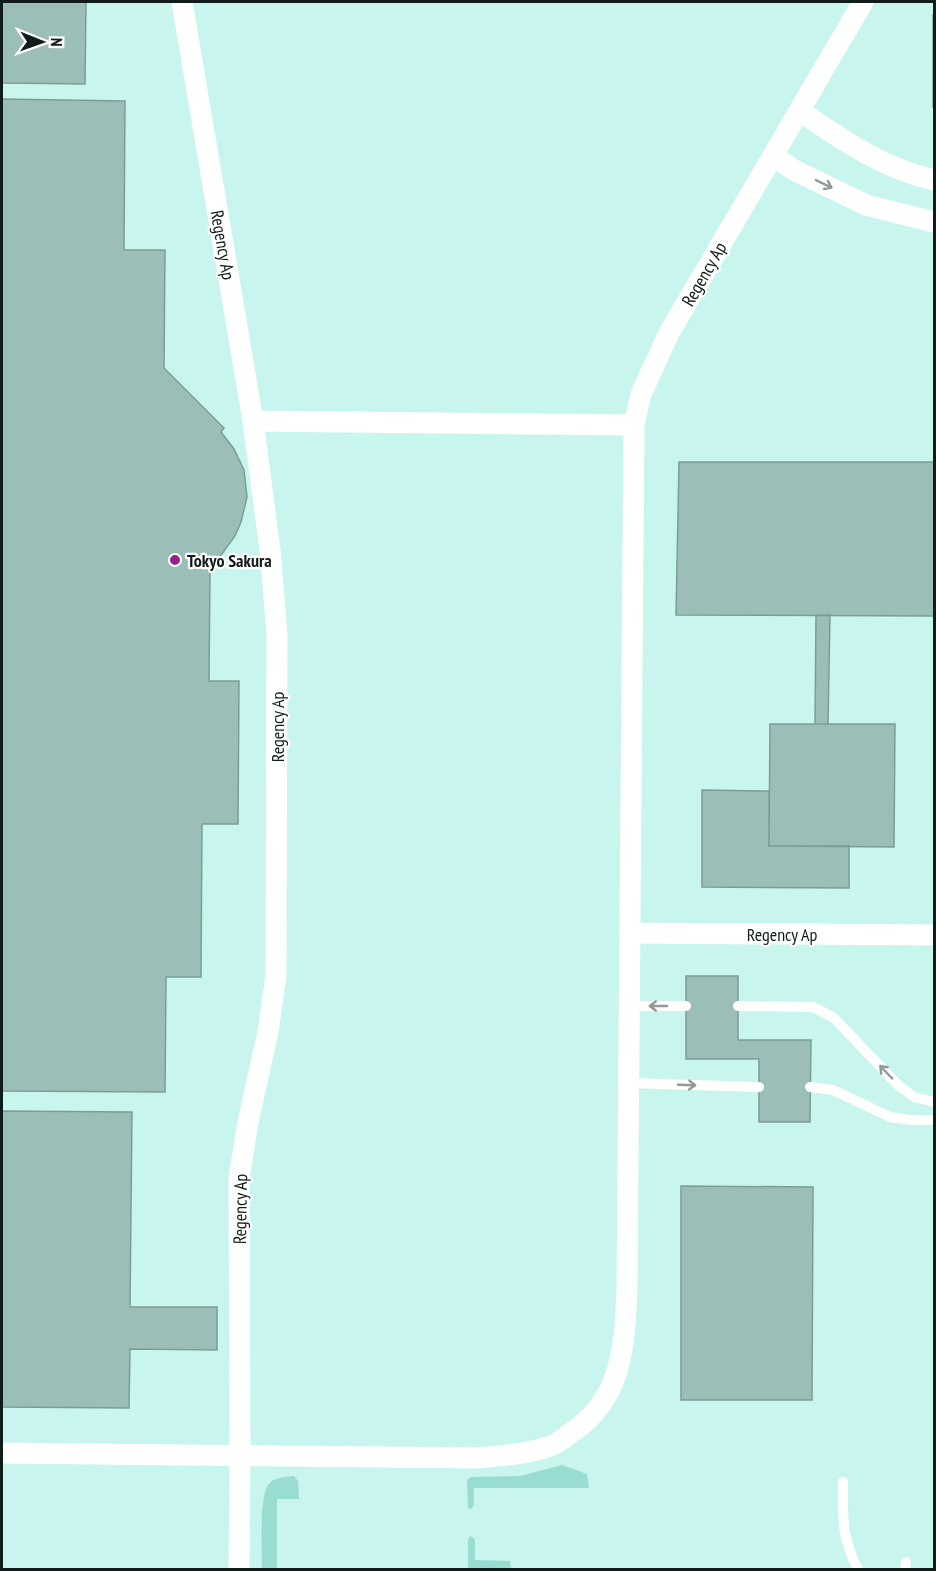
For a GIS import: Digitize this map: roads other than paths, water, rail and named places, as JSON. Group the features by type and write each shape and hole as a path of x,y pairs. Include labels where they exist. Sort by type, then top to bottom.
{"street":[{"name":"Regency Ap","path":"182,2 253,421 269,539 278,634 276,976 239,1179 239,1569"},
{"name":"Regency Ap","path":"2,1453 480,1458 519,1454 554,1444 587,1423 607,1396 619,1369 625,1340 634,425 641,394 669,333 863,2"},
{"path":"800,111 866,155 916,176 934,180"},
{"path":"773,156 794,170 866,205 934,222"},
{"path":"253,421 634,425"},
{"name":"Regency Ap","path":"630,933 934,935"}],"lane":[{"path":"629,1006 686,1006"},
{"path":"738,1006 813,1006 834,1018 899,1086 914,1097 934,1102"},
{"path":"628,1083 759,1087"},
{"path":"810,1086 833,1090 890,1117 934,1120"},
{"path":"843,1482 843,1527 851,1555 858,1569"}],"place":[{"name":"Tokyo Sakura","path":"175,560"}]}
